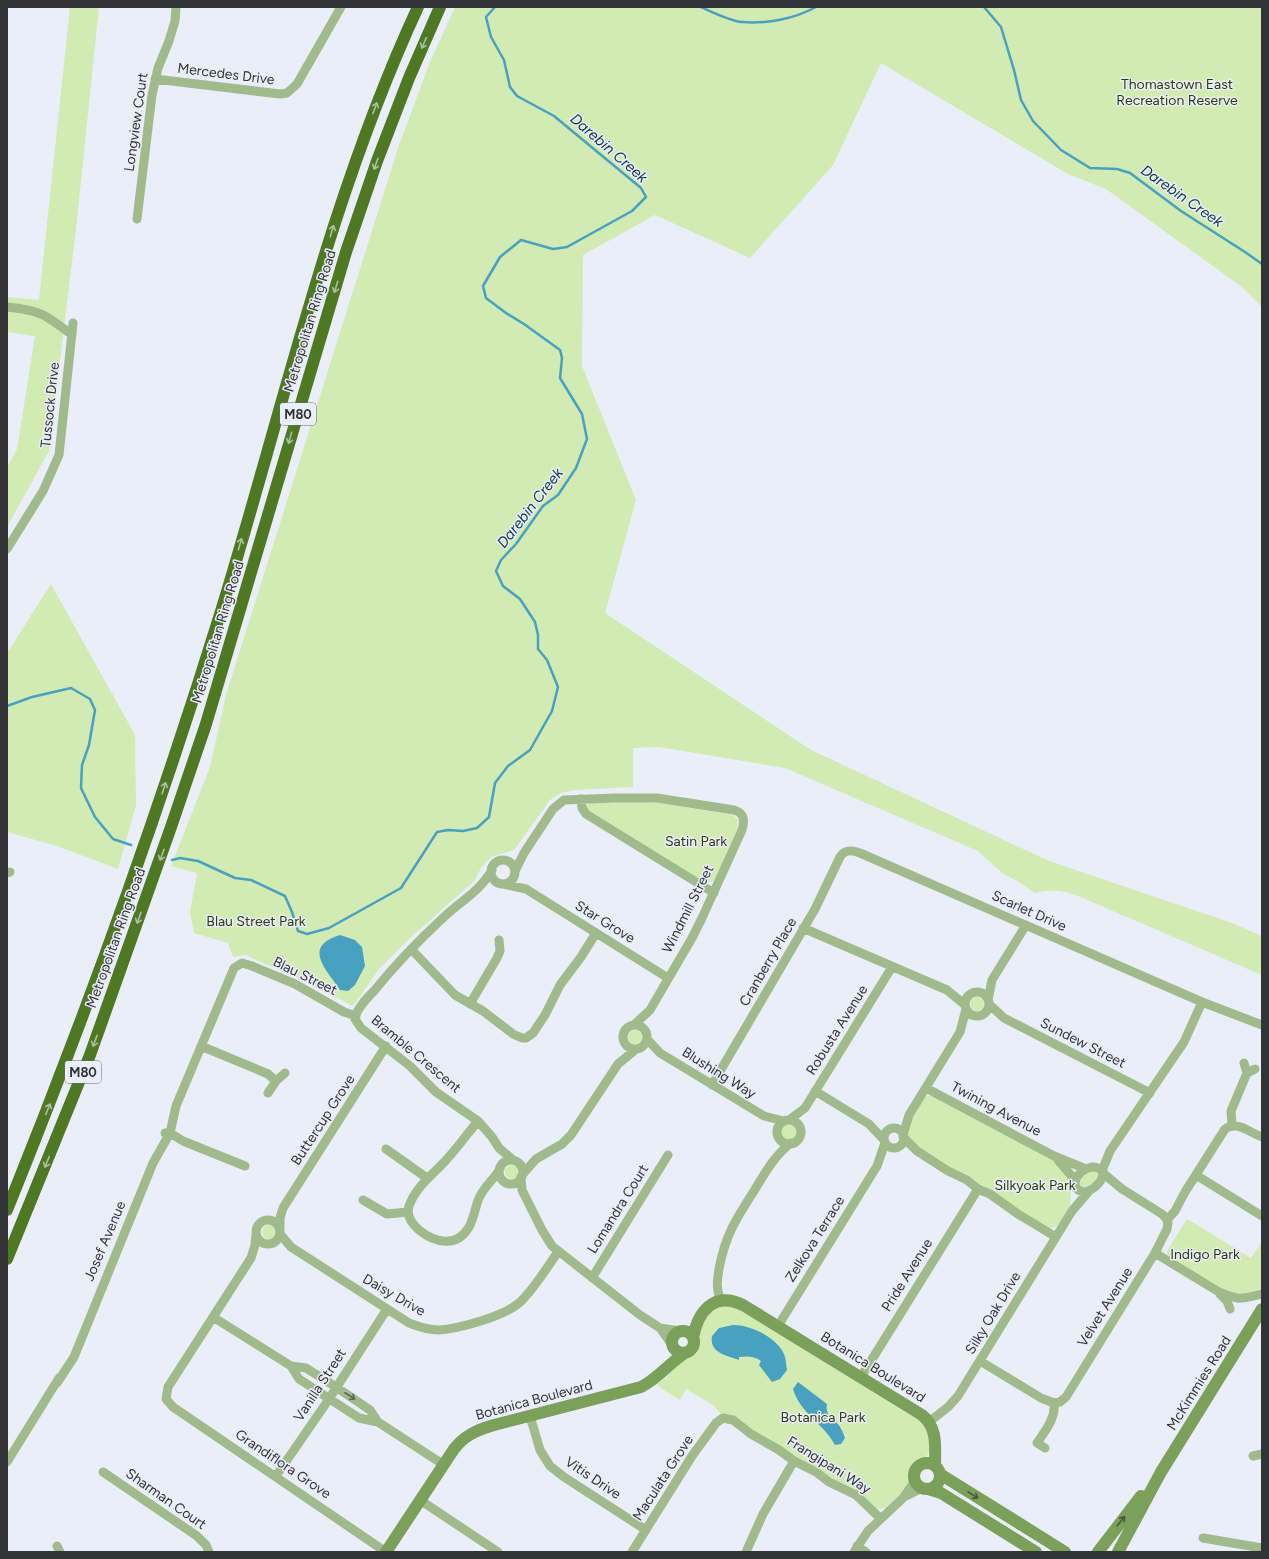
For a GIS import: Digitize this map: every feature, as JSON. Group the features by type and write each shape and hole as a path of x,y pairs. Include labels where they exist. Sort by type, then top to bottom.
{"highway":[{"name":"Metropolitan Ring Road","path":"7,1210 54,1094 134,878 222,606 292,363 338,212 384,85 418,7"},
{"name":"Metropolitan Ring Road","path":"7,1259 90,1055 152,882 210,709 346,252 377,161 398,106 440,7"}],"street":[{"name":"Longview Court","path":"137,219 155,79 175,21 176,7"},
{"name":"Mercedes Drive","path":"155,79 280,94 287,93 297,84 341,7"},
{"path":"7,307 40,312 72,335"},
{"name":"Tussock Drive","path":"7,549 43,491 59,454 73,323"},
{"name":"Windmill Street","path":"581,799 645,798 669,800 734,810 739,812 743,817 744,823 742,830 702,918 650,1010 634,1026"},
{"path":"524,853 495,863 492,870 493,877 502,883 512,880 524,853 557,804 564,800 581,799 582,808 586,814 714,893"},
{"name":"Scarlet Drive","path":"845,851 852,850 860,853 1202,1002 1262,1025"},
{"name":"Cranberry Place","path":"712,1085 804,928 823,894 840,857 845,851"},
{"path":"507,860 513,865 515,872"},
{"name":"Bramble Crescent","path":"492,870 474,893 444,917 411,949 380,983 355,1019 358,1025 410,1066 436,1092 478,1120 499,1148 515,1161"},
{"name":"Star Grove","path":"515,872 526,890"},
{"name":"Star Grove","path":"502,883 526,890 668,978"},
{"name":"Bramble Crescent","path":"474,893 489,886 502,883"},
{"path":"884,1141 885,1134 909,1114 960,1032 978,1015 986,1011 992,980 1026,925"},
{"path":"804,928 947,990 983,994 988,1002"},
{"path":"411,949 455,995 483,1011 518,1037 522,1038 530,1036 545,1015 560,984 581,957 596,933"},
{"path":"470,1004 497,958 500,951 499,940"},
{"name":"Blau Street","path":"242,963 295,984 344,1012 356,1016"},
{"name":"Josef Avenue","path":"7,1462 57,1383 84,1331 153,1163 157,1147 168,1134 167,1123 176,1106 234,968 242,963"},
{"name":"Robusta Avenue","path":"800,1128 805,1108 892,967"},
{"path":"960,1032 966,1007 966,999 992,980"},
{"path":"947,990 966,1007 972,1015 978,1015"},
{"name":"Sundew Street","path":"988,1002 1004,1018"},
{"path":"1093,1188 1102,1180 1110,1151 1184,1042 1202,1002"},
{"name":"Windmill Street","path":"647,1037 647,1023 650,1010"},
{"name":"Sundew Street","path":"978,1015 990,1015 1004,1018 1150,1093"},
{"path":"488,1186 507,1182 516,1182 536,1159 562,1144 571,1136 618,1064 636,1049 644,1046 647,1037 640,1027 630,1026 625,1032 618,1064"},
{"name":"Blushing Way","path":"647,1037 660,1053"},
{"path":"624,1042 628,1048 636,1049"},
{"path":"201,1046 268,1074 276,1082"},
{"name":"Buttercup Grove","path":"280,1231 280,1218 283,1208 386,1046"},
{"name":"Blushing Way","path":"636,1049 647,1049 660,1053 764,1116 787,1121"},
{"path":"1232,1125 1231,1111 1251,1071 1244,1063"},
{"path":"268,1093 285,1073"},
{"name":"Twining Avenue","path":"926,1088 1054,1156 1089,1168"},
{"path":"815,1091 869,1124 889,1147 917,1151"},
{"name":"Robusta Avenue","path":"787,1121 805,1108"},
{"path":"896,1148 902,1143 909,1114"},
{"name":"Blushing Way","path":"764,1116 778,1136"},
{"path":"478,1120 447,1159 427,1178 411,1202 408,1212 410,1219 420,1230 440,1240 451,1242 461,1237 469,1227 479,1198 501,1167 507,1161 536,1159"},
{"path":"686,1333 697,1322 705,1310 710,1306 721,1302 716,1287 722,1253 729,1233 774,1159 791,1143 798,1140 801,1132 796,1122 787,1121 778,1128 774,1159"},
{"path":"869,1124 899,1130 917,1151 948,1171 967,1180 990,1194 1018,1214 1056,1237"},
{"path":"1089,1168 1097,1167 1122,1189 1162,1214 1167,1220 1175,1211 1225,1129 1232,1125 1239,1126 1262,1137"},
{"path":"168,1134 245,1166"},
{"path":"778,1136 784,1142 791,1143"},
{"name":"Zelkova Terrace","path":"877,1166 884,1141"},
{"name":"Bramble Crescent","path":"499,1148 501,1167"},
{"name":"Zelkova Terrace","path":"778,1326 877,1166 896,1148"},
{"path":"386,1149 427,1178"},
{"path":"1110,1151 1089,1168 1080,1173 1076,1184 1081,1191 1093,1188 1122,1189"},
{"name":"Lomandra Court","path":"592,1278 668,1155"},
{"name":"Twining Avenue","path":"1054,1156 1068,1169 1076,1184"},
{"path":"515,1161 522,1168 522,1190 547,1239 558,1252 640,1315 660,1328 678,1352 685,1353 692,1347 686,1333"},
{"path":"501,1167 500,1176 507,1182 522,1190"},
{"path":"1196,1175 1262,1216"},
{"name":"Silky Oak Drive","path":"1072,1211 1076,1184"},
{"name":"Pride Avenue","path":"861,1377 978,1188"},
{"name":"Silky Oak Drive","path":"929,1422 954,1401 1072,1211 1093,1188"},
{"path":"363,1200 387,1214 408,1212"},
{"name":"Buttercup Grove","path":"266,1220 283,1208"},
{"path":"251,1258 255,1245 257,1227 262,1221 266,1220 274,1222 280,1231 279,1238 272,1244 262,1248 251,1258 213,1317 291,1366 306,1368 336,1387 370,1410 378,1422"},
{"name":"Velvet Avenue","path":"1054,1403 1060,1402 1066,1397 1155,1253 1167,1229 1167,1220"},
{"name":"Daisy Drive","path":"280,1231 292,1247 387,1309 418,1327 433,1330 446,1329 507,1312 520,1302 558,1252"},
{"path":"256,1235 263,1243 272,1244"},
{"name":"Daisy Drive","path":"272,1244 292,1247"},
{"path":"1155,1253 1219,1292 1241,1300 1262,1294"},
{"path":"1219,1292 1227,1301 1230,1309"},
{"name":"Botanica Boulevard","path":"721,1302 738,1302 922,1415 929,1422 934,1433 935,1446 933,1468"},
{"name":"Vanilla Street","path":"276,1476 329,1399 387,1309"},
{"name":"McKimmies Road","path":"1118,1552 1160,1472 1262,1309"},
{"name":"Grandiflora Grove","path":"213,1317 168,1387 166,1399 173,1407 386,1552"},
{"path":"660,1328 686,1333"},
{"path":"670,1364 673,1346 672,1338 677,1332 686,1333"},
{"name":"Botanica Boulevard","path":"386,1552 460,1442 471,1433 486,1427 635,1388 656,1378 670,1364 685,1353"},
{"path":"980,1361 1041,1398 1054,1403 1054,1415 1037,1443 1045,1448"},
{"path":"291,1366 299,1379 329,1399 359,1418 378,1422 444,1465"},
{"name":"Vitis Drive","path":"530,1416 540,1450 550,1466 564,1477 646,1530"},
{"name":"Frangipani Way","path":"719,1420 727,1418 733,1420 751,1434 779,1450 794,1461 816,1472 829,1482 856,1495 880,1518"},
{"name":"Maculata Grove","path":"632,1552 692,1456 719,1420"},
{"path":"746,1552 763,1514 794,1461"},
{"path":"1036,1552 941,1493 922,1486 914,1473 916,1469 921,1464 933,1468 1065,1552"},
{"path":"866,1552 856,1549 868,1531 880,1518 903,1498 922,1486 932,1488 938,1482 933,1468"},
{"name":"Sharman Court","path":"103,1472 197,1536 206,1545 209,1552"},
{"name":"McKimmies Road","path":"1098,1552 1160,1472"},
{"path":"420,1500 498,1552"},
{"path":"1003,1532 1010,1518"},
{"path":"1203,1538 1262,1548"}],"green space":[{"path":"70,7 99,7 76,229 49,451 7,527 7,468 17,449 35,336 7,332 7,297 39,300"},
{"path":"455,7 1262,7 1262,307 1242,287 1106,189 1068,174 881,63 833,165 750,258 655,215 583,255 582,366 636,500 605,613 811,750 1049,861 1232,923 1262,936 1262,975 1067,892 1047,891 1035,893 1002,873 978,851 785,768 659,747 633,748 633,787 574,790 561,793 550,800 514,850 491,857 481,868 474,881 408,940 379,969 353,1006 298,978 245,955 233,957 228,943 194,933 190,912 197,873 171,866 210,767 226,695 399,145 430,62"},
{"path":"1262,307 1262,318 1260,316"},
{"path":"51,584 135,735 136,805 118,869 57,846 7,832 7,653"},
{"name":"Satin Park","path":"590,803 659,803 733,815 738,820 737,829 714,881 706,883 586,809 586,805"},
{"path":"974,997 980,997 984,1001 984,1007 980,1011 974,1011 970,1007 970,1001"},
{"path":"632,1030 638,1030 642,1034 642,1040 638,1044 632,1044 628,1040 628,1034"},
{"name":"Silkyoak Park","path":"925,1097 935,1097 1055,1161 1070,1178 1071,1188 1070,1207 1057,1226 1048,1229 1007,1204 993,1190 979,1184 970,1176 950,1168 915,1146 908,1136 909,1124"},
{"path":"789,1124 796,1129 797,1132 792,1139 789,1140 782,1135 781,1132 786,1125"},
{"path":"509,1165 515,1165 519,1169 519,1175 515,1179 509,1179 505,1175 505,1169"},
{"path":"1094,1171 1099,1174 1094,1181 1090,1185 1081,1187 1079,1181 1084,1174"},
{"name":"Indigo Park","path":"1187,1219 1251,1258 1262,1241 1262,1288 1244,1294 1227,1292 1168,1256 1167,1251"},
{"path":"266,1225 272,1225 276,1229 276,1235 272,1239 266,1239 262,1235 262,1229"},
{"name":"Botanica Park","path":"723,1305 734,1306 910,1415 913,1415 928,1428 930,1447 929,1452 925,1459 915,1468 912,1479 906,1489 886,1507 880,1509 875,1508 734,1417 730,1415 722,1415 713,1405 686,1389 680,1400 662,1389 657,1384 667,1377 672,1370 692,1351 697,1344 698,1332 711,1310"}],"water":[{"path":"340,935 355,940 362,947 365,966 355,985 348,991 340,990 320,960 319,952 322,946 328,940"},
{"path":"733,1325 755,1330 769,1337 775,1342 785,1356 787,1370 780,1379 772,1382 759,1365 761,1361 756,1358 739,1357 739,1360 724,1355 716,1350 713,1346 712,1336 719,1328"},
{"path":"798,1382 827,1404 828,1413 840,1426 845,1438 841,1444 835,1445 825,1431 801,1405 793,1389"}],"waterway":[{"name":"Darebin Creek","path":"172,860 180,858 198,861 235,878 251,880 285,896 298,931 307,934 329,928 401,888 437,832 448,830 463,831 477,828 489,817 495,783 508,766 530,750 552,711 558,687 547,660 538,649 538,635 535,622 520,599 503,586 496,571 501,560 516,544 543,506 558,495 576,468 587,439 582,414 560,378 562,358 560,350 486,298 483,286 500,257 521,240 553,249 567,247 632,211 646,197 641,188 554,116 517,96 510,87 504,60 491,37 486,17 495,7"},
{"name":"Darebin Creek","path":"701,7 721,16 742,22 761,22 790,18 816,7"},
{"name":"Darebin Creek","path":"984,7 1001,27 1021,100 1033,121 1061,150 1090,168 1117,169 1130,173 1181,211 1262,264"},
{"name":"Darebin Creek","path":"7,706 32,697 71,688 90,699 95,710 89,745 82,765 81,788 95,817 113,839 131,845"}],"park label":[{"name":"Thomastown East Recreation Reserve","path":"1177,92"},
{"name":"Blau Street Park","path":"256,921"}]}
